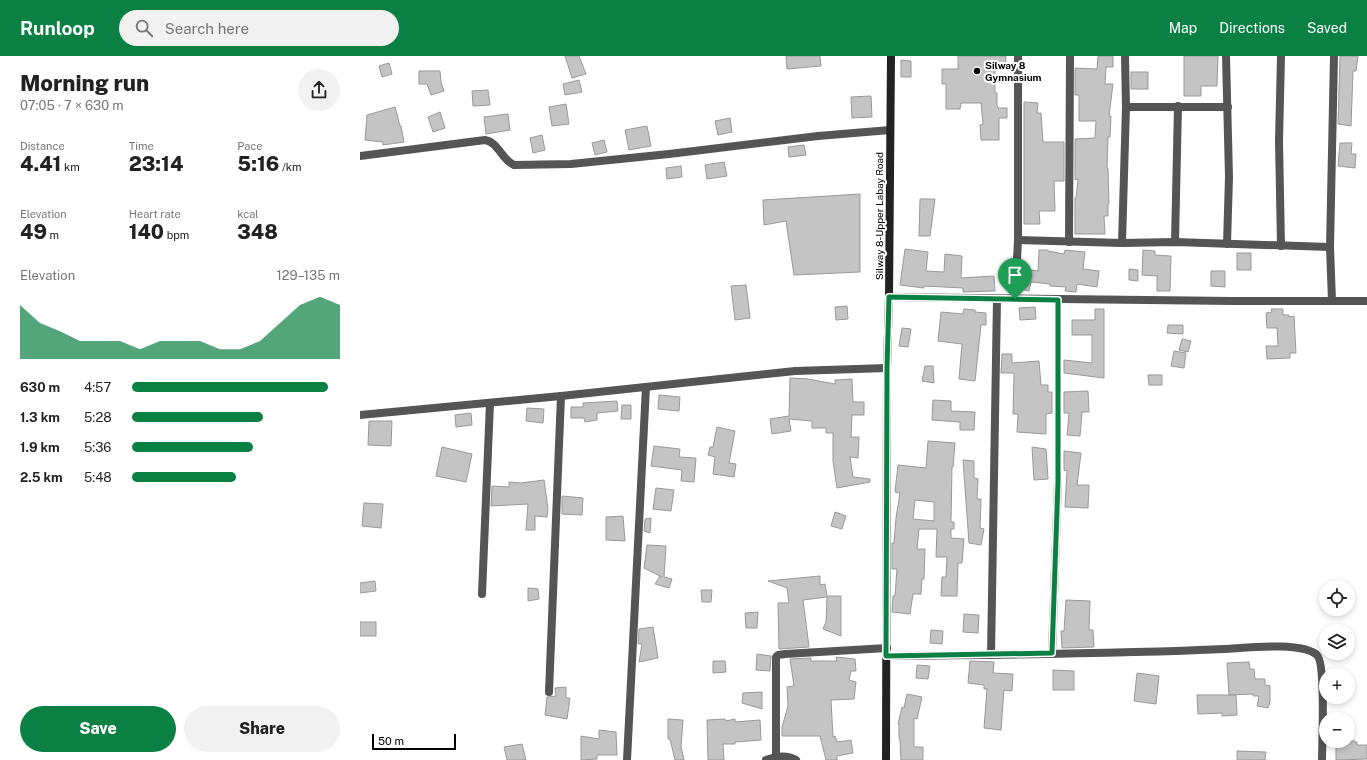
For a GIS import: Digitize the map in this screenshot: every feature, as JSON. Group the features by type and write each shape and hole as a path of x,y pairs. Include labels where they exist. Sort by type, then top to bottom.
{"main road":[{"name":"Silway 8-Upper Labay Road","path":"886,760 887,368 891,56"}],"street":[{"path":"1015,299 1018,240 1018,56"},
{"path":"1069,242 1070,56"},
{"path":"1122,243 1126,107 1125,56"},
{"path":"1226,56 1229,177 1227,244"},
{"path":"1281,56 1279,140 1281,246"},
{"path":"1332,302 1330,247 1334,56"},
{"path":"1175,242 1178,106"},
{"path":"1126,107 1228,107"},
{"path":"360,156 485,140 493,142 509,162 514,165 571,164 818,136 890,130"},
{"path":"1018,240 1122,243 1175,242 1330,247"},
{"path":"889,297 1058,300 1367,301"},
{"path":"991,655 997,298"},
{"path":"1052,653 1058,482 1058,300"},
{"path":"360,414 562,396 795,371 887,368"},
{"path":"627,760 646,387"},
{"path":"549,692 562,396"},
{"path":"482,594 490,403"},
{"path":"776,756 776,657 778,655 887,652 991,655 1290,647 1306,650 1317,655 1321,662 1322,760"},
{"path":"766,760 776,756 785,756 796,760"}],"building":[{"path":"565,56 579,56 586,74 572,78"},
{"path":"786,56 820,56 821,66 787,69"},
{"path":"958,56 1006,56 1005,70 995,70 995,93 997,93 997,105 998,108 1007,108 1007,118 999,118 999,140 981,140 980,125 983,124 981,103 961,103 960,109 946,109 946,84 942,84 942,69 958,69"},
{"path":"1098,56 1113,56 1113,67 1106,67 1105,84 1113,84 1109,116 1111,116 1110,137 1108,137 1108,216 1104,216 1105,234 1075,234 1075,198 1078,179 1075,180 1075,139 1095,138 1096,121 1079,121 1079,95 1075,95 1075,68 1097,69"},
{"path":"1184,56 1218,56 1217,86 1201,86 1201,96 1184,96"},
{"path":"1340,56 1358,56 1356,71 1353,71 1351,126 1338,124"},
{"path":"901,60 911,61 911,77 901,77"},
{"path":"389,63 392,74 382,77 379,66"},
{"path":"419,71 440,71 444,91 431,95 427,84 419,84"},
{"path":"1131,72 1148,72 1148,89 1131,89"},
{"path":"579,80 582,92 565,95 563,84"},
{"path":"488,90 490,105 473,106 472,91"},
{"path":"871,96 872,117 852,118 851,97"},
{"path":"1024,102 1038,103 1037,113 1041,113 1043,142 1064,142 1064,181 1054,181 1055,211 1039,211 1040,224 1024,224"},
{"path":"566,104 569,124 552,126 549,107"},
{"path":"395,107 404,142 383,145 383,142 365,140 367,115"},
{"path":"440,112 445,128 433,132 428,117"},
{"path":"508,114 510,130 486,134 484,117"},
{"path":"730,118 732,132 718,135 715,121"},
{"path":"647,126 651,146 629,150 625,130"},
{"path":"542,135 545,150 533,153 530,138"},
{"path":"604,140 607,152 595,155 592,143"},
{"path":"1340,143 1352,143 1351,154 1356,154 1355,168 1338,166"},
{"path":"804,145 806,155 789,157 788,147"},
{"path":"724,162 727,176 707,179 705,165"},
{"path":"681,166 682,177 667,179 666,168"},
{"path":"860,194 860,272 794,275 786,221 764,225 763,200"},
{"path":"920,199 935,199 930,236 919,236"},
{"path":"905,249 928,252 926,271 944,272 945,254 962,256 961,278 994,276 995,291 963,292 963,288 924,286 924,288 900,285"},
{"path":"1039,250 1048,250 1064,254 1065,250 1085,252 1083,269 1099,271 1097,287 1077,284 1076,292 1065,291 1066,287 1050,286 1050,284 1031,282 1029,291 1021,289 1024,269 1038,271"},
{"path":"1143,250 1155,251 1155,255 1171,256 1170,291 1157,291 1157,276 1142,275"},
{"path":"1237,253 1251,253 1251,270 1237,270"},
{"path":"1129,269 1138,270 1138,281 1129,280"},
{"path":"1211,271 1225,271 1225,287 1211,286"},
{"path":"746,285 750,318 735,320 731,286"},
{"path":"847,306 848,319 836,320 835,307"},
{"path":"1035,307 1036,319 1020,320 1019,308"},
{"path":"964,309 986,313 986,325 981,325 975,381 959,379 962,344 938,341 941,312 963,314"},
{"path":"1095,309 1104,309 1104,378 1064,373 1064,360 1092,363 1092,335 1072,335 1072,320 1095,320"},
{"path":"1271,309 1283,309 1283,315 1289,315 1289,317 1294,316 1296,353 1290,353 1290,358 1267,359 1266,346 1278,346 1277,328 1267,328 1266,313 1272,312"},
{"path":"1168,325 1183,325 1183,334 1167,333"},
{"path":"902,328 911,329 908,347 899,346"},
{"path":"1182,339 1191,341 1188,352 1179,350"},
{"path":"1174,351 1186,353 1184,368 1171,366"},
{"path":"1002,354 1012,354 1012,363 1039,361 1041,385 1048,385 1048,392 1052,392 1052,413 1046,414 1046,434 1017,432 1018,414 1013,414 1014,373 1001,373"},
{"path":"925,366 933,366 934,383 922,381"},
{"path":"1148,375 1162,375 1162,385 1149,385"},
{"path":"790,378 808,379 835,384 835,380 852,379 853,402 864,402 864,415 852,415 851,437 859,437 858,458 850,457 853,477 870,479 870,482 837,488 833,461 833,433 826,433 826,428 812,428 812,421 789,419 791,431 772,434 770,419 789,416"},
{"path":"1088,391 1089,412 1082,412 1080,436 1067,435 1069,413 1064,413 1064,392"},
{"path":"659,395 680,397 679,411 658,409"},
{"path":"933,400 951,401 951,411 975,412 974,430 960,430 960,422 932,420"},
{"path":"617,401 618,411 597,413 597,420 585,422 584,418 571,418 571,407 583,407 583,403"},
{"path":"622,405 631,405 631,419 621,419"},
{"path":"527,408 544,409 543,423 526,421"},
{"path":"471,413 472,425 456,427 455,415"},
{"path":"369,421 392,421 391,446 368,445"},
{"path":"717,427 735,431 729,463 736,464 734,477 713,474 715,457 708,455 710,447 713,447"},
{"path":"928,441 955,443 952,467 951,522 954,522 954,529 951,529 951,538 964,539 962,563 958,563 957,596 941,596 942,577 946,577 947,557 936,557 937,529 919,529 917,549 925,549 924,579 922,579 921,594 913,594 910,614 892,612 897,569 892,569 892,543 894,543 900,493 895,492 898,465 926,468","holes":["915,500 934,502 934,521 913,519"]},
{"path":"654,446 680,449 679,457 696,458 694,482 681,481 682,470 651,466"},
{"path":"442,447 472,454 466,482 436,476"},
{"path":"1032,447 1046,449 1048,479 1034,480"},
{"path":"1064,451 1081,453 1077,485 1089,485 1088,508 1065,507 1067,471 1064,470"},
{"path":"963,460 974,461 974,478 978,479 977,499 981,499 980,528 984,529 981,545 969,543"},
{"path":"544,480 548,509 547,517 535,516 535,530 526,530 528,504 491,506 492,486 509,487 509,482 521,483"},
{"path":"656,488 674,490 671,511 653,509"},
{"path":"562,496 583,498 582,515 562,514"},
{"path":"364,503 383,504 381,528 362,526"},
{"path":"835,512 846,516 842,529 831,526"},
{"path":"623,516 625,541 606,540 606,517"},
{"path":"651,518 650,533 644,531 645,519"},
{"path":"647,545 666,546 664,577 672,579 669,588 655,584 660,576 644,568"},
{"path":"820,576 820,585 825,584 827,596 841,596 841,636 823,629 826,622 827,597 803,600 809,647 779,649 778,603 789,603 787,588 768,581"},
{"path":"375,581 376,591 360,593 360,583"},
{"path":"528,588 538,589 539,599 528,601"},
{"path":"701,590 712,590 711,602 702,602"},
{"path":"1066,600 1090,601 1089,630 1093,630 1094,647 1062,648 1061,631 1064,631"},
{"path":"758,612 757,628 746,628 745,613"},
{"path":"964,614 979,615 978,633 963,632"},
{"path":"360,622 376,622 376,636 360,636"},
{"path":"653,627 658,658 639,662 642,644 638,644 639,629"},
{"path":"931,630 943,631 942,644 930,643"},
{"path":"757,654 771,656 770,671 756,670"},
{"path":"836,657 855,659 856,671 851,671 849,680 856,682 854,699 831,700 833,737 835,736 837,742 851,740 853,753 837,756 837,760 826,760 820,736 782,736 782,727 788,706 787,687 794,686 790,659 811,658 811,661 837,661"},
{"path":"713,661 725,661 726,672 713,673"},
{"path":"970,661 994,662 993,673 1013,674 1012,691 1004,690 1001,730 984,728 987,689 984,689 984,685 968,683"},
{"path":"1249,662 1250,669 1254,669 1255,679 1265,679 1265,685 1270,686 1270,702 1268,708 1257,706 1259,696 1253,696 1253,694 1229,695 1227,663"},
{"path":"917,665 930,666 928,679 916,678"},
{"path":"1053,670 1074,671 1074,690 1053,690"},
{"path":"1137,673 1159,676 1156,704 1134,701"},
{"path":"566,687 566,698 570,698 567,719 545,715 547,697 556,696 555,688"},
{"path":"762,692 762,709 742,703 743,693"},
{"path":"907,694 922,697 917,719 914,718 914,747 923,747 923,760 901,760 898,724"},
{"path":"1197,695 1236,695 1237,715 1222,716 1222,713 1198,714"},
{"path":"668,719 683,720 681,746 684,760 675,760 670,739 668,739"},
{"path":"725,719 726,721 735,719 735,722 760,720 761,740 735,742 735,744 723,744 724,760 708,760 707,720"},
{"path":"599,730 616,732 617,755 597,755 597,759 581,760 581,736 599,739"},
{"path":"1355,742 1357,742 1357,745 1367,745 1367,759 1336,760 1336,748 1355,748"},
{"path":"522,744 526,760 507,760 504,747"},
{"path":"1237,751 1266,752 1265,760 1237,760"}],"place":[{"name":"Silway 8 Gymnasium","path":"977,71"}],"route":[{"path":"889,297 1015,299 1058,300 1058,482 1052,653 886,656 887,368 889,297"}]}
